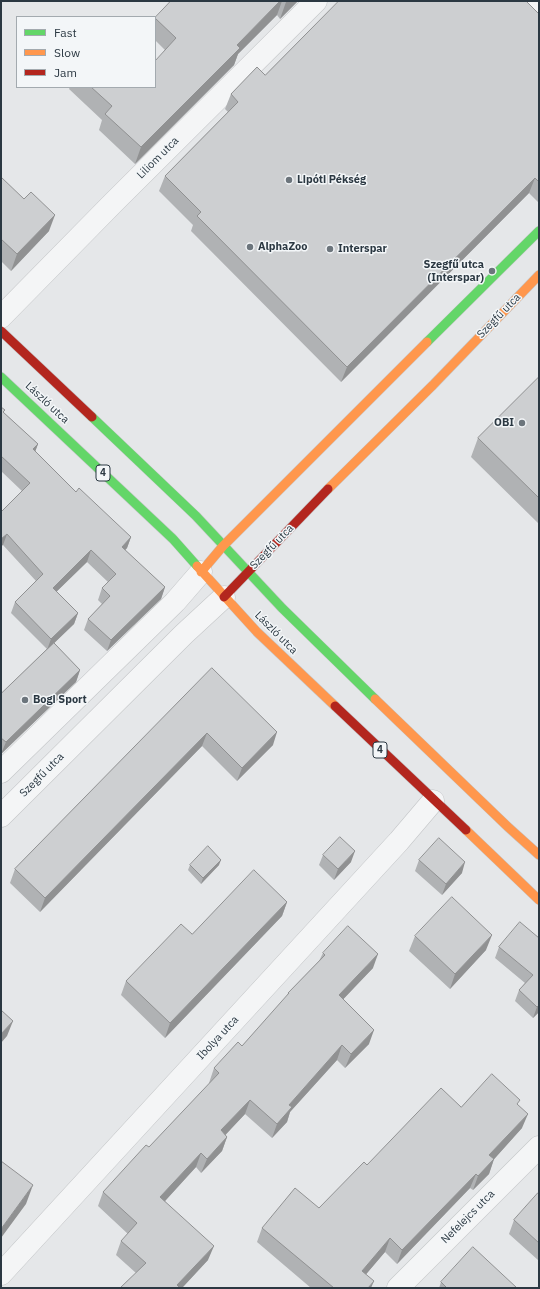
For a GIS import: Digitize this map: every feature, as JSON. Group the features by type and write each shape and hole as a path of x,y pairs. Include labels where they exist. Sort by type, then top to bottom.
{"main road":[{"path":"201,572 223,546 539,231"},
{"name":"Szegfű utca","path":"224,597 315,502 433,386 539,274"},
{"name":"László utca","path":"1,331 168,488 196,516 247,573 282,608 539,855"},
{"name":"László utca","path":"1,377 160,526 257,632 433,801 539,900"}],"street":[{"name":"Liliom utca","path":"1,317 113,202 316,1"},
{"path":"527,1 539,13"},
{"path":"1,772 175,602 201,572"},
{"name":"Szegfű utca","path":"1,816 184,634 224,597"},
{"name":"Ibolya utca","path":"1,1274 433,801"},
{"name":"Nefelejcs utca","path":"398,1288 539,1147"}],"building":[{"path":"171,1 280,1 237,45 240,48 141,147 105,114 112,106 92,88 156,88 156,60 176,38 156,19 156,17"},
{"path":"339,1 526,1 539,14 539,182 535,178 347,367 197,216 201,212 165,176 238,102 231,94 257,67 265,75"},
{"path":"1,177 24,199 31,192 55,215 17,254 1,239"},
{"name":"OBI","path":"539,377 539,498 478,438"},
{"path":"1,407 5,410 3,412 38,444 33,449 76,492 79,488 131,537 122,547 165,587 111,640 88,619 110,596 102,588 116,574 91,550 53,588 78,613 51,639 15,602 43,574 7,534 1,539 1,512 30,483 1,456"},
{"path":"54,643 80,670 6,742 1,738 1,694"},
{"path":"212,668 277,732 242,768 207,733 45,898 15,869"},
{"path":"340,837 355,851 338,869 323,855"},
{"path":"439,838 465,862 446,884 419,860"},
{"path":"208,846 221,860 203,878 190,865"},
{"path":"254,870 287,902 170,1023 126,981 181,924 192,934"},
{"path":"452,897 492,935 455,974 415,936"},
{"path":"520,922 539,938 539,1005 537,1007 519,990 533,975 499,947"},
{"path":"348,926 378,954 339,995 374,1030 351,1054 342,1045 289,1105 292,1107 277,1124 250,1100 221,1130 227,1137 207,1159 201,1153 160,1197 214,1246 177,1285 179,1287 120,1288 146,1263 121,1241 137,1223 103,1192 146,1145 149,1147 219,1073 214,1068 238,1042 242,1046 288,993 325,955 323,953"},
{"path":"1,1010 13,1021 1,1034"},
{"path":"492,1074 520,1100 517,1104 528,1114 489,1155 494,1159 478,1176 476,1174 402,1250 390,1238 362,1271 374,1281 368,1288 334,1288 262,1228 295,1188 319,1208 364,1162 367,1165 441,1088 461,1107"},
{"path":"1,1161 33,1185 1,1229"},
{"path":"539,1193 539,1243 514,1220"},
{"path":"473,1247 517,1288 447,1288 441,1282"}],"traffic: fast":[{"path":"427,342 539,231"},
{"path":"1,377 173,539 197,566"},
{"path":"92,417 196,516 282,608 375,699"}],"traffic: slow":[{"path":"328,489 433,385 539,275"},
{"path":"201,572 223,546 427,342"},
{"path":"197,566 257,632 335,706"},
{"path":"375,699 539,855"},
{"path":"466,830 539,900"}],"traffic: jam":[{"path":"1,331 92,417"},
{"path":"224,597 328,489"},
{"path":"335,706 466,830"}],"place":[{"name":"Lipóti Pékség","path":"289,180"},
{"name":"AlphaZoo","path":"250,247"},
{"name":"Interspar","path":"330,249"},
{"name":"Szegfű utca (Interspar)","path":"492,271"},
{"name":"OBI","path":"522,423"},
{"name":"Bogi Sport","path":"25,700"}]}
